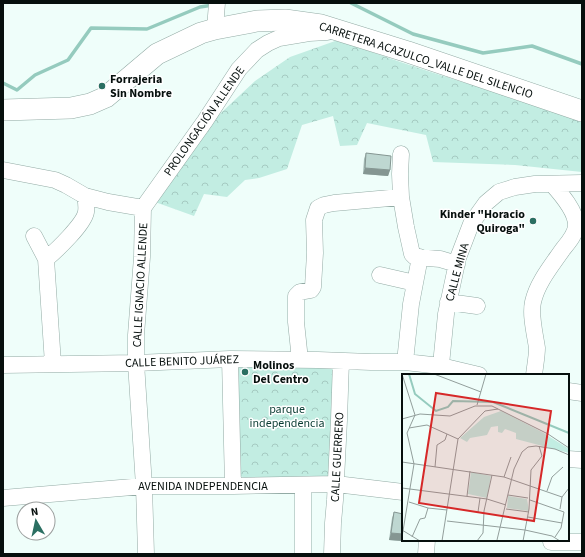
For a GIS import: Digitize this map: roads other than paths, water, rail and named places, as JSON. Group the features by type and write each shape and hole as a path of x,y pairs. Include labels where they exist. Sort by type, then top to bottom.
{"main road":[{"name":"CARRETERA ACAZULCO_VALLE DEL SILENCIO","path":"3,110 71,108 90,104 106,97 157,54 201,33 215,29 257,22 285,20 322,25 342,31 494,81 582,112"}],"street":[{"path":"215,29 217,3"},
{"name":"PROLONGACIÓN ALLENDE","path":"143,208 205,121 239,69 257,50 279,38 309,33 342,31"},
{"path":"401,154 395,174 413,256 440,259 457,264"},
{"path":"3,170 54,180 85,196 108,202 143,208"},
{"name":"CALLE MINA","path":"441,371 446,314 458,258 471,224 486,203 499,192 515,187 535,184 582,183"},
{"path":"534,374 537,350 532,304 545,275 572,236 576,226 571,208 552,184"},
{"path":"46,258 54,252 85,217 87,207 85,196"},
{"path":"300,360 296,322 296,296 300,292 311,290 313,287 315,253 314,220 318,208 334,203 401,197"},
{"name":"CALLE IGNACIO ALLENDE","path":"143,208 142,257 136,335 136,363 144,486 146,554"},
{"path":"34,236 46,258 53,364"},
{"path":"405,362 411,304 420,257"},
{"path":"380,275 415,283"},
{"path":"448,302 477,306"},
{"path":"230,359 233,486"},
{"name":"CALLE BENITO JUÁREZ","path":"3,366 230,359 300,360 405,362 441,371 470,374"},
{"name":"CALLE GUERRERO","path":"332,554 340,420 341,361"},
{"path":"569,391 582,393"},
{"path":"569,459 582,460"},
{"name":"AVENIDA INDEPENDENCIA","path":"3,498 144,486 336,484 402,492"},
{"path":"302,554 303,485"},
{"path":"426,554 427,541"},
{"path":"551,545 582,542"}],"waterway":[{"path":"351,3 413,34 483,53 532,46 582,64"},
{"path":"3,83 17,90 35,75 68,60 91,28 147,29 200,7 213,5"}],"place":[{"name":"Forrajeria Sin Nombre","path":"102,86"},
{"name":"Kinder \"Horacio Quiroga\"","path":"533,221"},
{"name":"Molinos Del Centro","path":"245,372"}],"park label":[{"name":"parque independencia","path":"287,416"}]}
